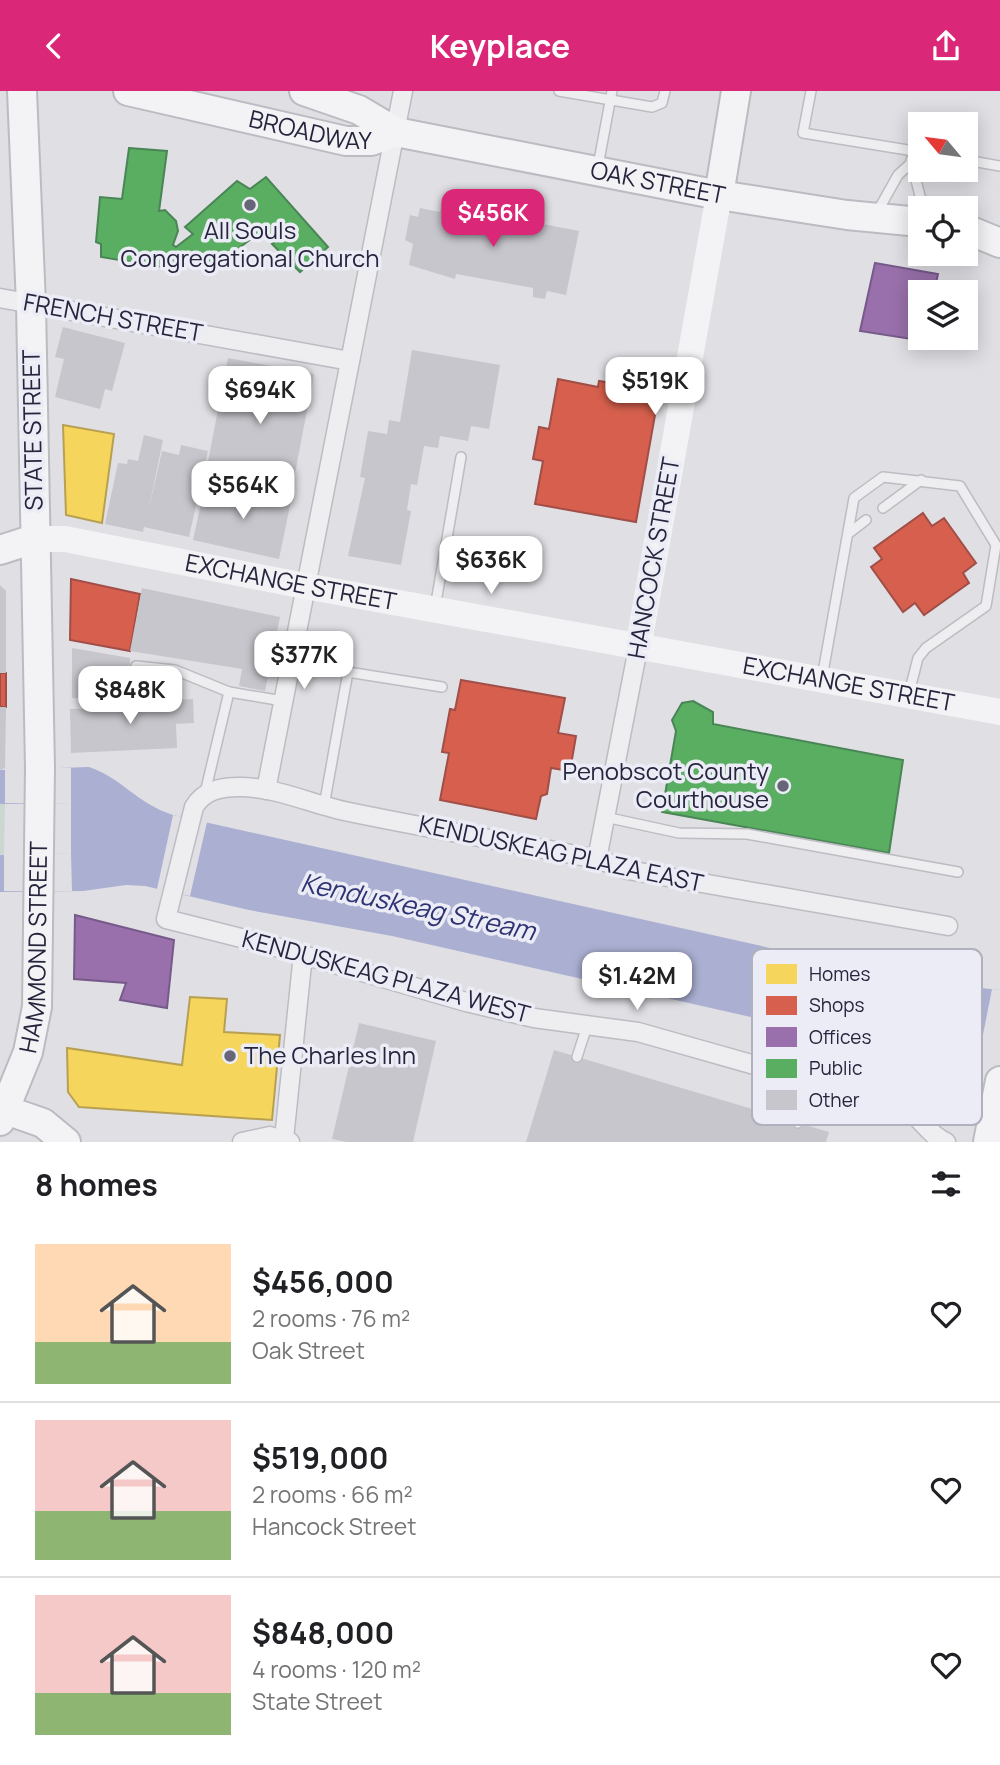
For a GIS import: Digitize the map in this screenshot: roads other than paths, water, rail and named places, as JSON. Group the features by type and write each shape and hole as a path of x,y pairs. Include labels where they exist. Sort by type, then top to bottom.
{"main road":[{"name":"STATE STREET","path":"22,91 31,304 40,768"},
{"name":"BROADWAY","path":"128,91 346,141 371,141 396,132"},
{"name":"BROADWAY","path":"304,91 359,110 396,132"},
{"name":"HANCOCK STREET","path":"719,195 736,91"},
{"name":"OAK STREET","path":"396,132 719,195 908,221"},
{"path":"978,221 1000,219"},
{"path":"978,234 1000,243"},
{"path":"0,550 34,539"},
{"name":"HAMMOND STREET","path":"2,1113 33,1036 37,1007 40,768"},
{"path":"988,1142 1000,1083"},
{"path":"2,1113 43,1123 66,1142"}],"street":[{"path":"266,790 403,91"},
{"name":"HANCOCK STREET","path":"597,859 638,648 719,195"},
{"name":"FRENCH STREET","path":"0,298 350,361"},
{"name":"EXCHANGE STREET","path":"34,539 65,539 638,648 1000,712"},
{"name":"KENDUSKEAG PLAZA EAST","path":"205,793 235,787 266,790 324,806 597,859 628,870 948,926"},
{"name":"KENDUSKEAG PLAZA WEST","path":"205,793 194,807 190,818 166,919 303,954 466,1002 534,1018 588,1023 638,1032 752,1064"},
{"path":"242,1142 262,1136 287,1140 303,954"},
{"name":"KENDUSKEAG PLAZA WEST","path":"924,1125 946,1142"}],"lane":[{"path":"559,91 611,96 652,107 663,103 665,91"},
{"path":"811,91 803,133 908,151"},
{"path":"597,171 611,96"},
{"path":"978,162 1000,166"},
{"path":"873,218 898,175 908,165"},
{"path":"435,610 461,457"},
{"path":"822,680 854,498 883,477 960,486 996,545 986,606 926,648 918,658 908,695"},
{"path":"883,508 921,480"},
{"path":"849,533 866,520"},
{"path":"136,666 175,670 229,692 283,701"},
{"path":"324,806 348,672 442,687"},
{"path":"205,793 229,692"},
{"path":"605,817 678,833 747,834 958,872"},
{"path":"577,1057 588,1023"}],"water":[{"name":"Kenduskeag Stream","path":"89,767 111,777 149,804 173,815 775,949 752,949 752,1017 392,936 249,910 145,886 126,885 83,891 0,892 0,855 71,853 71,803 0,804 0,770"},
{"path":"982,988 1000,990 1000,1085 982,1081"}],"place":[{"name":"All Souls Congregational Church","path":"250,205"},
{"name":"Penobscot County Courthouse","path":"783,786"},
{"name":"The Charles Inn","path":"230,1056"}]}
